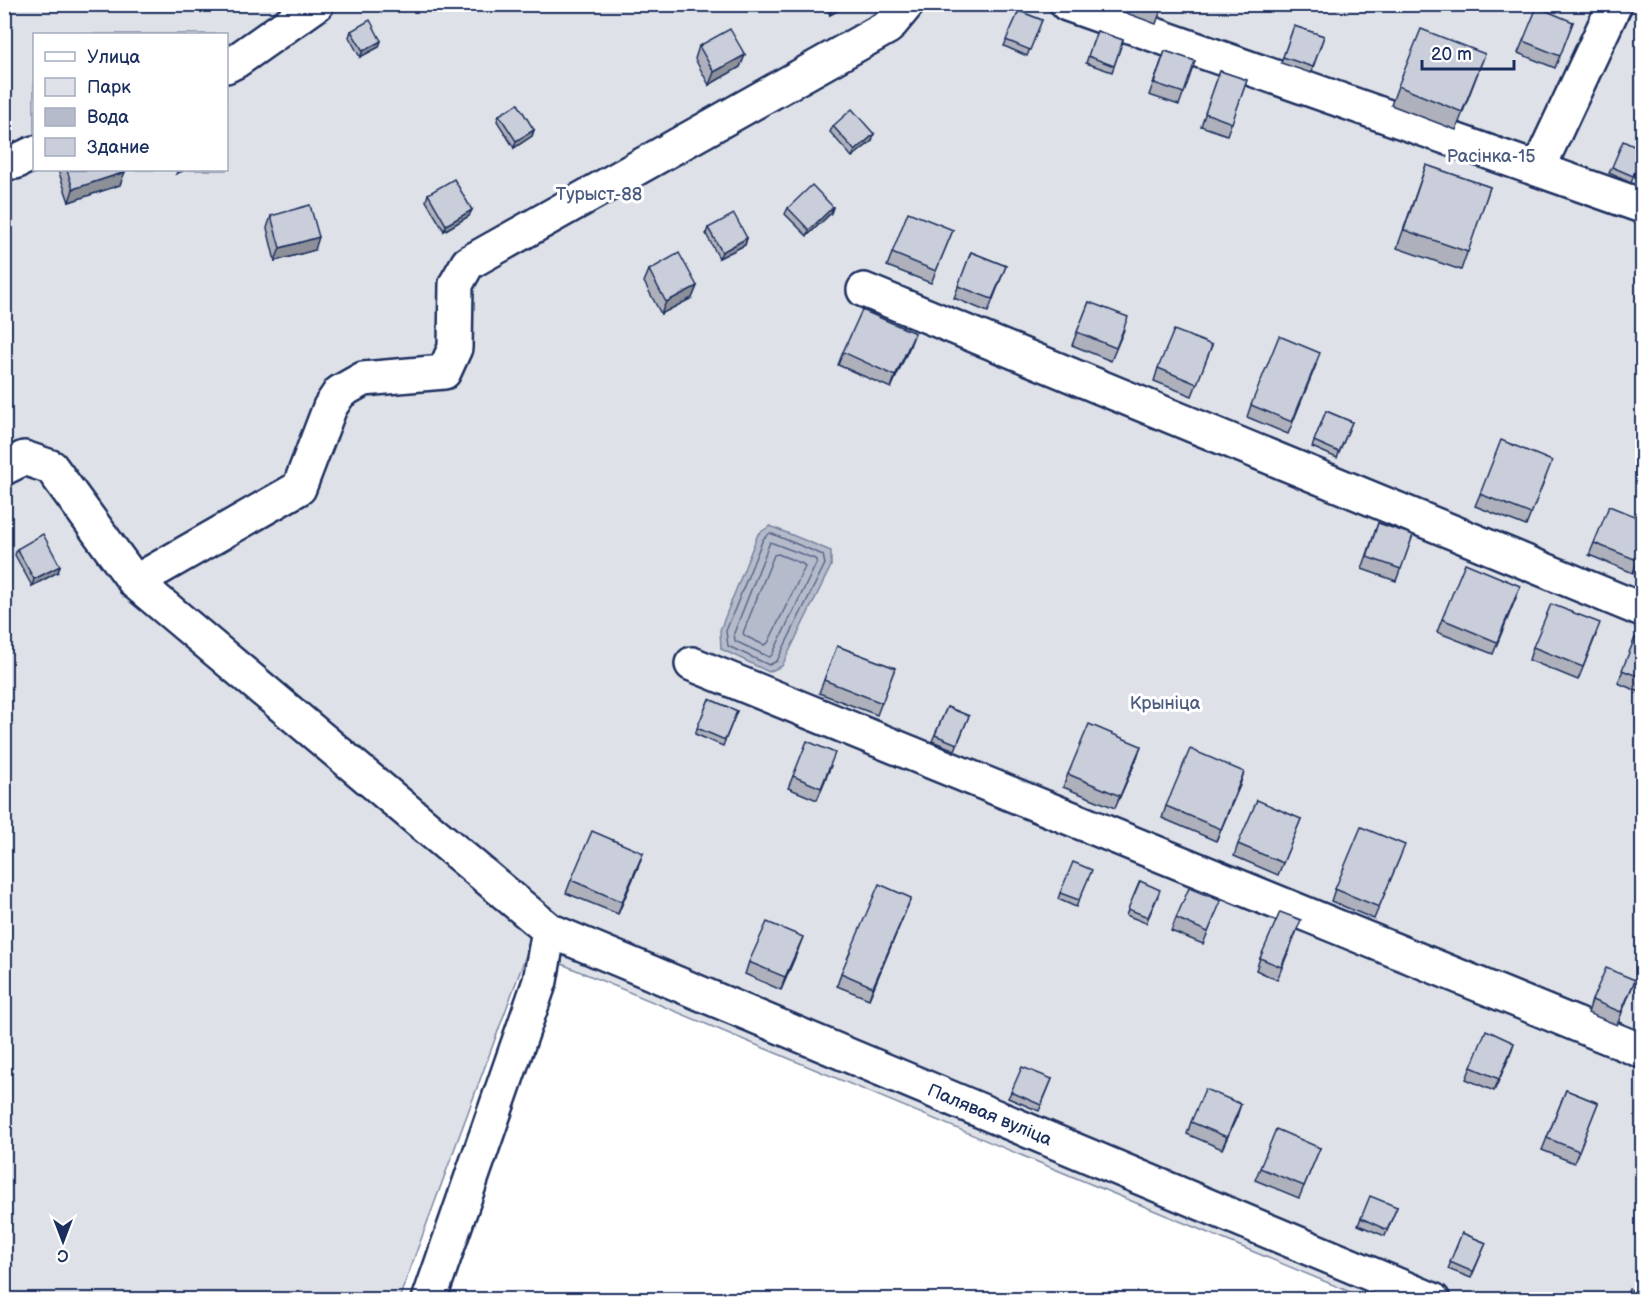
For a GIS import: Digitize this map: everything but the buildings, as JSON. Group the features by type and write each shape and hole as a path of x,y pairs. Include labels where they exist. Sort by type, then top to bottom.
{"street":[{"path":"228,65 317,4"},
{"path":"135,582 299,488 330,407 340,392 363,378 444,372 454,348 456,284 468,263 888,27 907,4"},
{"path":"1067,4 1642,206"},
{"path":"1538,169 1615,4"},
{"path":"864,290 1642,610"},
{"name":"Палявая вуліца","path":"11,457 51,467 135,582 549,930 1433,1299"},
{"path":"692,664 1642,1051"},
{"path":"429,1299 540,981 549,930"}],"green space":[{"path":"4,5 1642,5 1642,1299 1367,1299 528,950 399,1299 5,1299"}],"water":[{"path":"770,526 831,551 831,566 782,666 769,672 721,649 720,630 758,534"}],"park label":[{"name":"Расінка-15","path":"1491,156"},
{"name":"Турыст-88","path":"599,194"},
{"name":"Крыніца","path":"1165,703"}]}
